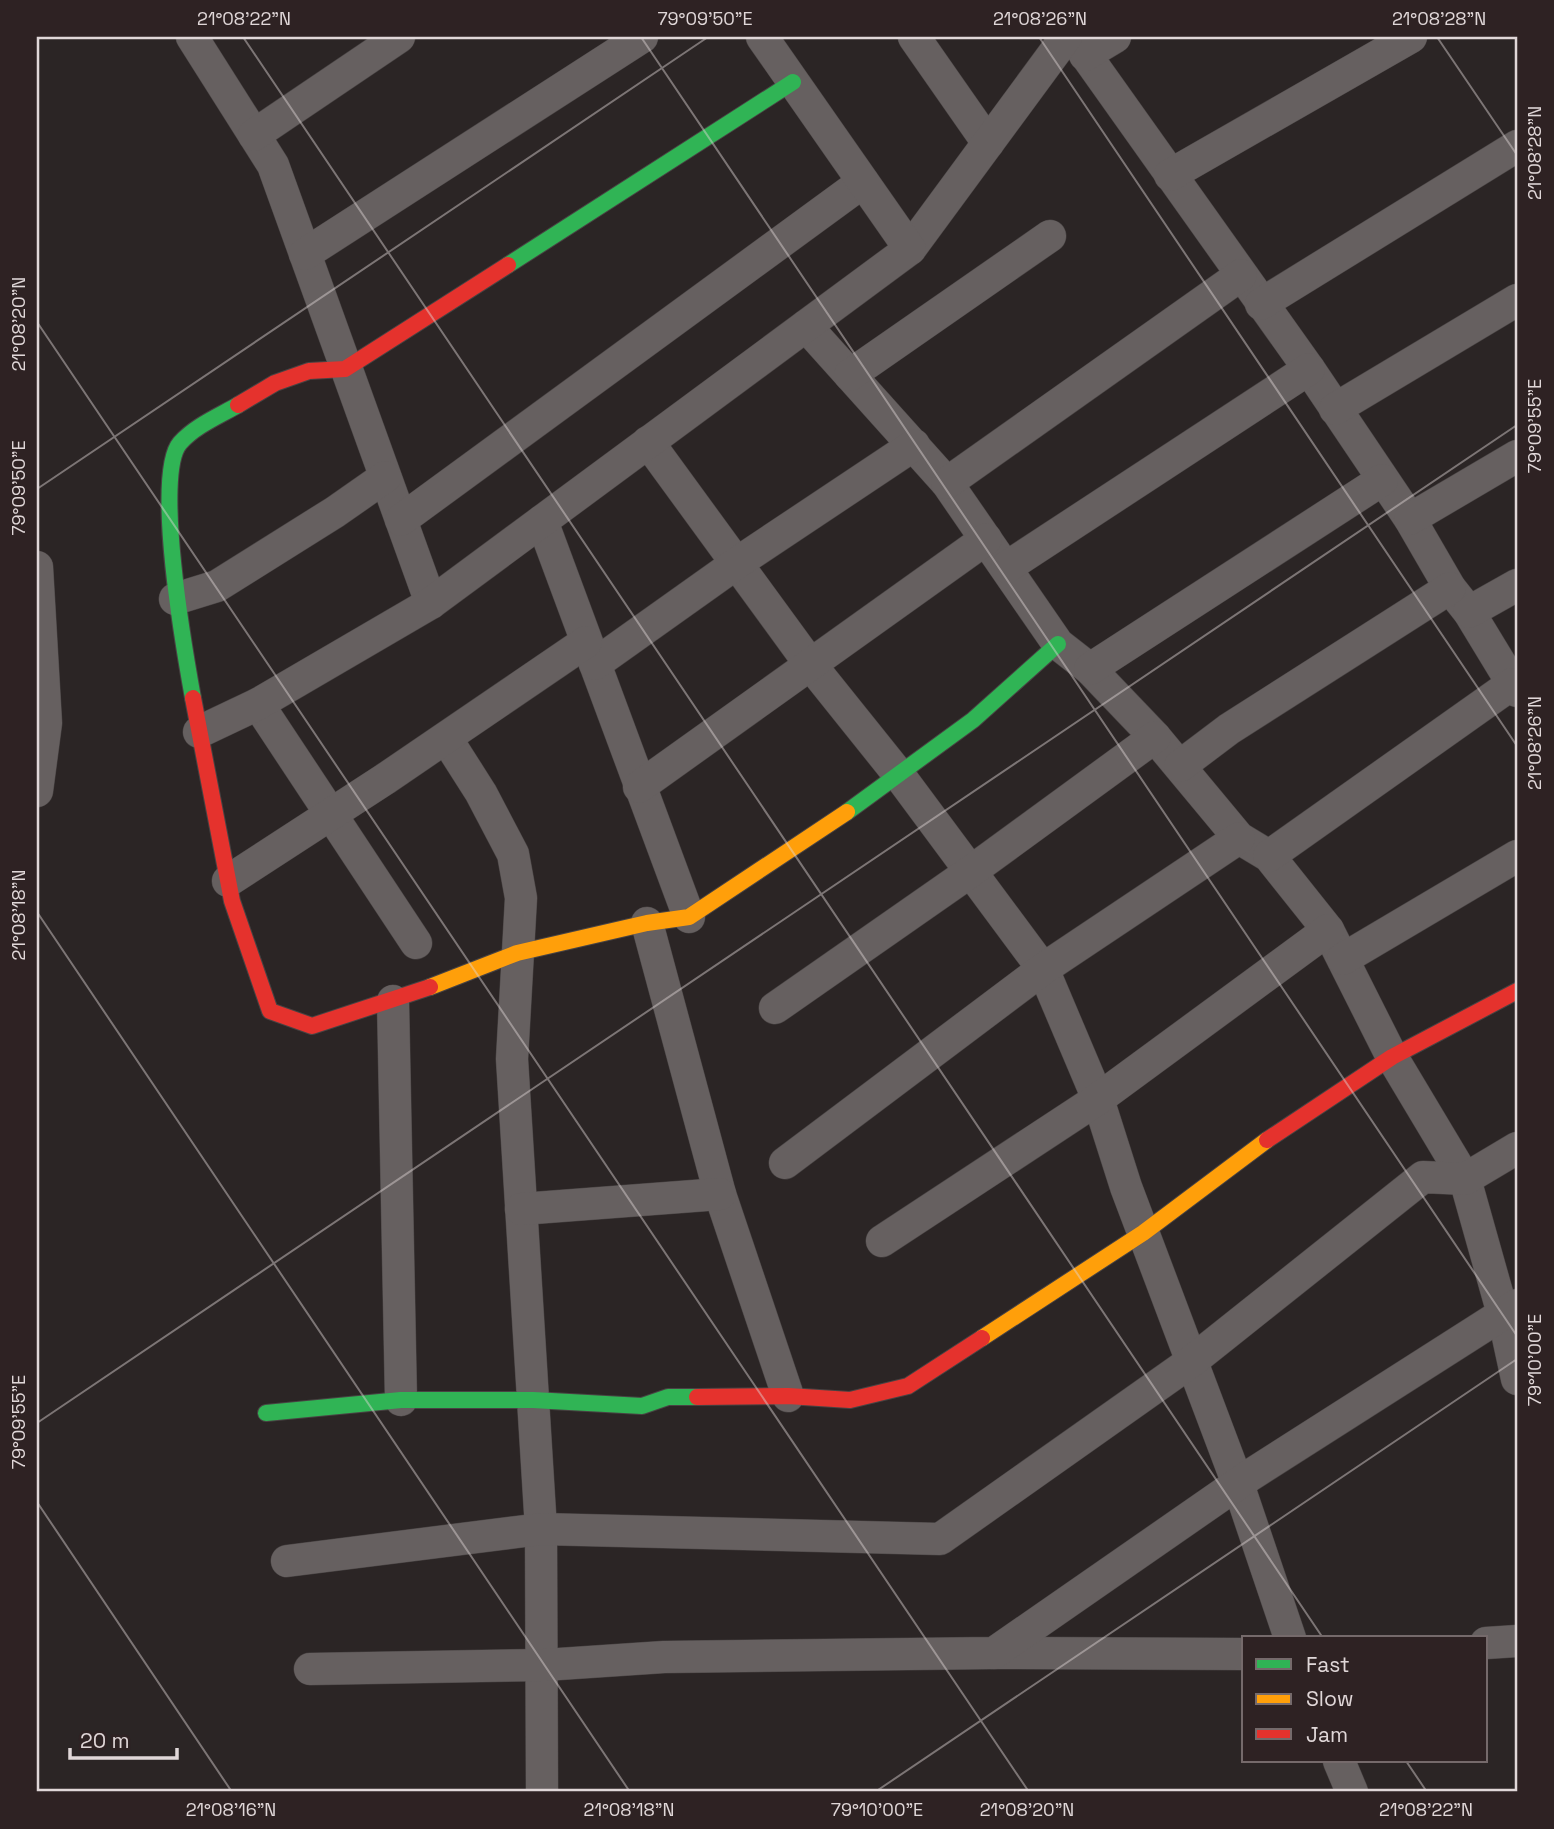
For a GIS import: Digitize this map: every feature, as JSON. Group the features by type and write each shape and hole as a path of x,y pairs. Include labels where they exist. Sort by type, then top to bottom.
{"street":[{"path":"192,37 273,165 431,603"},
{"path":"254,135 399,37"},
{"path":"305,254 642,37"},
{"path":"762,37 910,249"},
{"path":"914,37 988,143"},
{"path":"199,732 258,704 431,603 910,249 988,143 1075,43 1115,37"},
{"path":"1170,175 1411,37"},
{"path":"1075,43 1309,369 1410,519 1515,688 1269,856"},
{"path":"793,82 345,369 309,371 275,383 208,422 179,444 169,465 175,599 232,901 270,1011 312,1026 393,1001 517,953 647,923 689,917 899,775 1031,671 1058,644"},
{"path":"1262,304 1517,146"},
{"path":"401,520 863,182"},
{"path":"850,375 1050,236"},
{"path":"947,482 1241,275"},
{"path":"1335,409 1517,300"},
{"path":"806,326 947,482 1058,644 1090,669 1155,737 1239,838 1269,856 1328,930 1392,1057 1465,1179 1510,1310 1517,1380"},
{"path":"1007,567 1309,369"},
{"path":"648,442 810,664 899,775 1043,969 1098,1099 1143,1233 1238,1484 1289,1636"},
{"path":"228,881 446,738 737,563 914,445"},
{"path":"1410,519 1517,456"},
{"path":"175,599 217,586 335,512 385,477"},
{"path":"1090,669 1382,480"},
{"path":"542,521 689,917"},
{"path":"639,787 986,539"},
{"path":"37,567 46,723 37,790"},
{"path":"1180,766 1229,729 1459,600 1517,585"},
{"path":"258,704 416,943"},
{"path":"775,1008 971,872 1155,737"},
{"path":"446,738 481,793 513,854 521,898 512,1059 541,1529 544,1665 542,1792"},
{"path":"785,1163 1043,969 1239,838"},
{"path":"1343,959 1517,856"},
{"path":"647,923 720,1194 788,1396"},
{"path":"882,1241 1098,1099 1328,930"},
{"path":"266,1413 401,1400 533,1399 642,1406 668,1397 788,1396 850,1400 908,1386 1143,1233 1267,1140 1392,1057 1517,991"},
{"path":"393,1001 401,1400"},
{"path":"287,1561 541,1529 940,1539 1192,1361 1423,1177 1465,1179 1517,1149"},
{"path":"521,1209 720,1194"},
{"path":"994,1653 1238,1484 1510,1310"},
{"path":"1488,1643 1517,1641"},
{"path":"310,1669 544,1665 664,1657 994,1653 1242,1654"},
{"path":"1339,1762 1352,1792"}],"traffic: fast":[{"path":"508,265 793,82"},
{"path":"193,698 173,566 170,526 172,461 180,443 193,431 238,405"},
{"path":"847,812 973,720 1058,644"},
{"path":"266,1413 401,1400 533,1400 642,1406 668,1397 697,1397"}],"traffic: slow":[{"path":"430,987 517,953 647,923 689,917 847,812"},
{"path":"982,1338 1143,1233 1267,1140"}],"traffic: jam":[{"path":"238,405 275,383 309,371 345,369 508,265"},
{"path":"193,698 232,901 270,1011 312,1026 430,987"},
{"path":"1267,1140 1392,1057 1517,991"},
{"path":"697,1397 788,1396 850,1400 908,1386 982,1338"}]}
